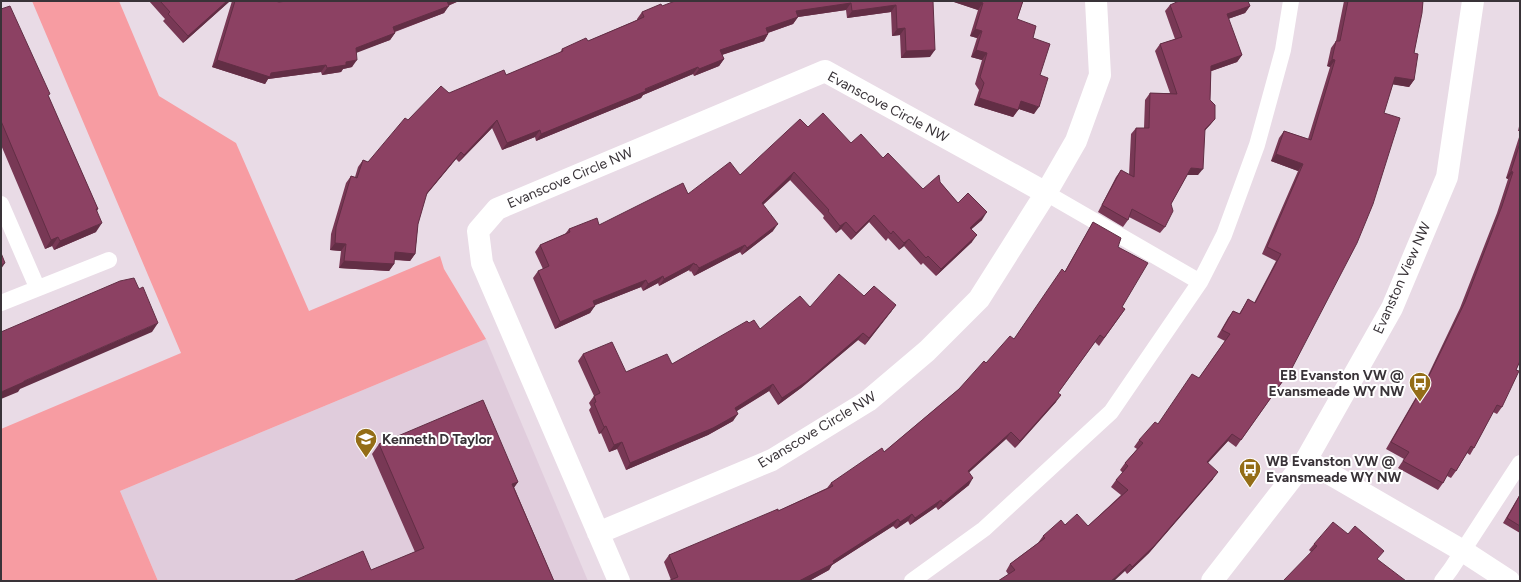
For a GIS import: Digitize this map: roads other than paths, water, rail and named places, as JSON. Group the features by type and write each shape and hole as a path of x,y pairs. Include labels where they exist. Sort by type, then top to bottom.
{"street":[{"path":"1046,194 1076,142 1100,75 1096,1"},
{"name":"Evanston View NW","path":"1212,581 1306,460 1392,308 1447,177 1473,1"},
{"name":"Evanscove Circle NW","path":"598,533 772,460 868,401 927,351 979,299 1046,194 825,71 497,209 478,231 482,264 598,533 619,581"},
{"path":"1306,460 1463,551 1509,581"}],"lane":[{"path":"912,581 984,529 1111,412 1200,282 1224,235 1257,145 1283,50 1291,1"},
{"path":"1046,194 1200,282"},
{"path":"1,204 37,287"},
{"path":"1,303 37,287 109,260"},
{"path":"1442,581 1520,463"}],"place":[{"name":"EB Evanston VW @ Evansmeade WY NW","path":"1420,402"},
{"name":"Kenneth D Taylor","path":"366,458"},
{"name":"WB Evanston VW @ Evansmeade WY NW","path":"1250,488"}]}
